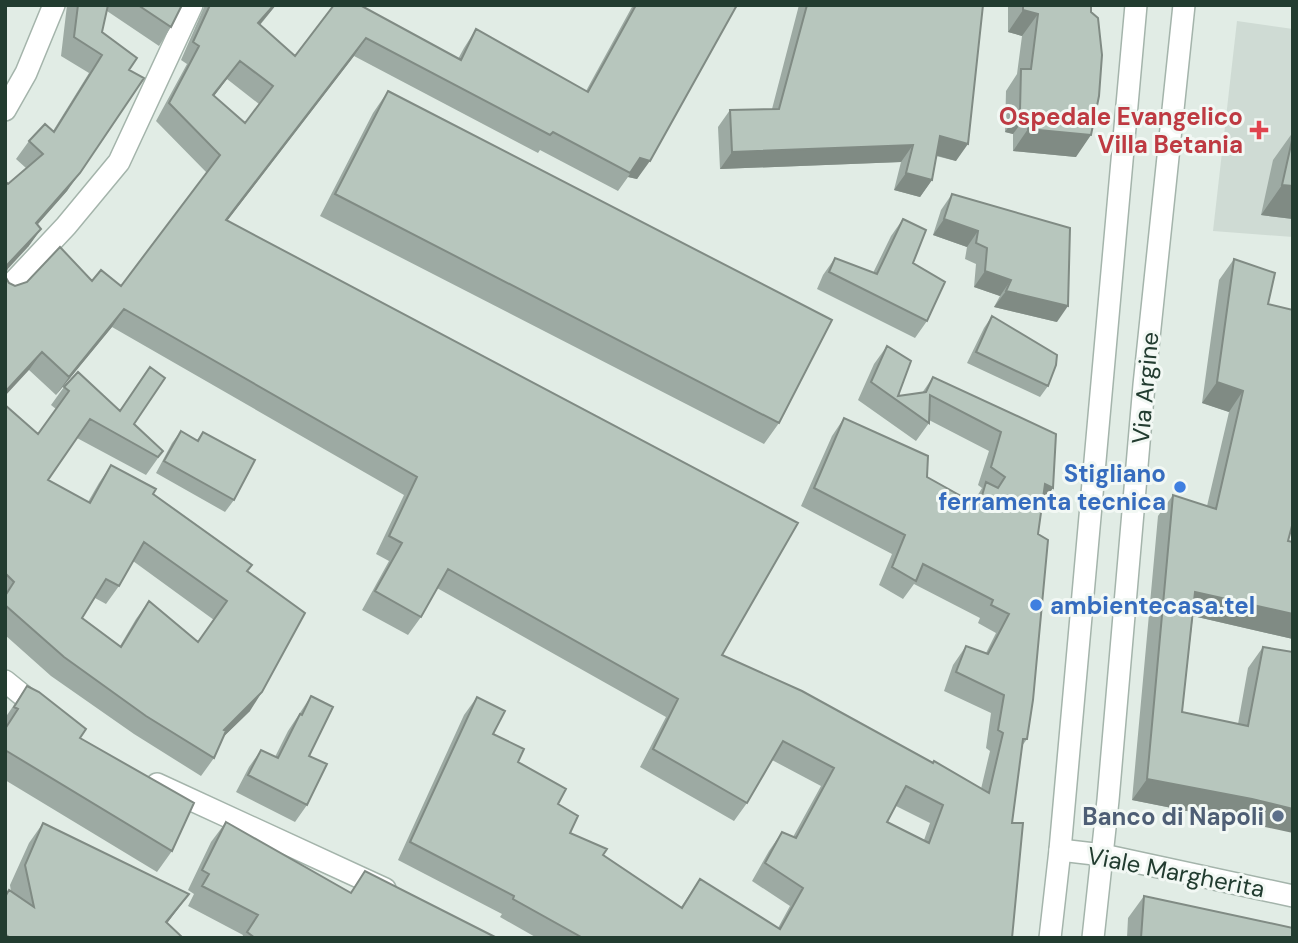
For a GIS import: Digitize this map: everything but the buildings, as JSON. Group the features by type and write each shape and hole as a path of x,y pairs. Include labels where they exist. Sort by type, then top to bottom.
{"street":[{"path":"5,110 26,74 54,5"},
{"path":"5,291 66,226 119,162 192,5"},
{"name":"Via Argine","path":"1050,938 1136,5"},
{"name":"Via Argine","path":"1093,938 1103,856 1144,385 1184,5"},
{"path":"5,681 56,722"},
{"path":"140,777 404,898"},
{"name":"Viale Margherita","path":"1060,850 1103,856 1293,896"}],"shaded area":[{"name":"Ospedale Evangelico Villa Betania","path":"1237,21 1293,29 1293,237 1213,231"}],"place":[{"name":"Ospedale Evangelico Villa Betania","path":"1259,130"},
{"name":"Stigliano ferramenta tecnica","path":"1180,487"},
{"name":"ambientecasa.tel","path":"1036,605"},
{"name":"Banco di Napoli","path":"1278,816"}]}
